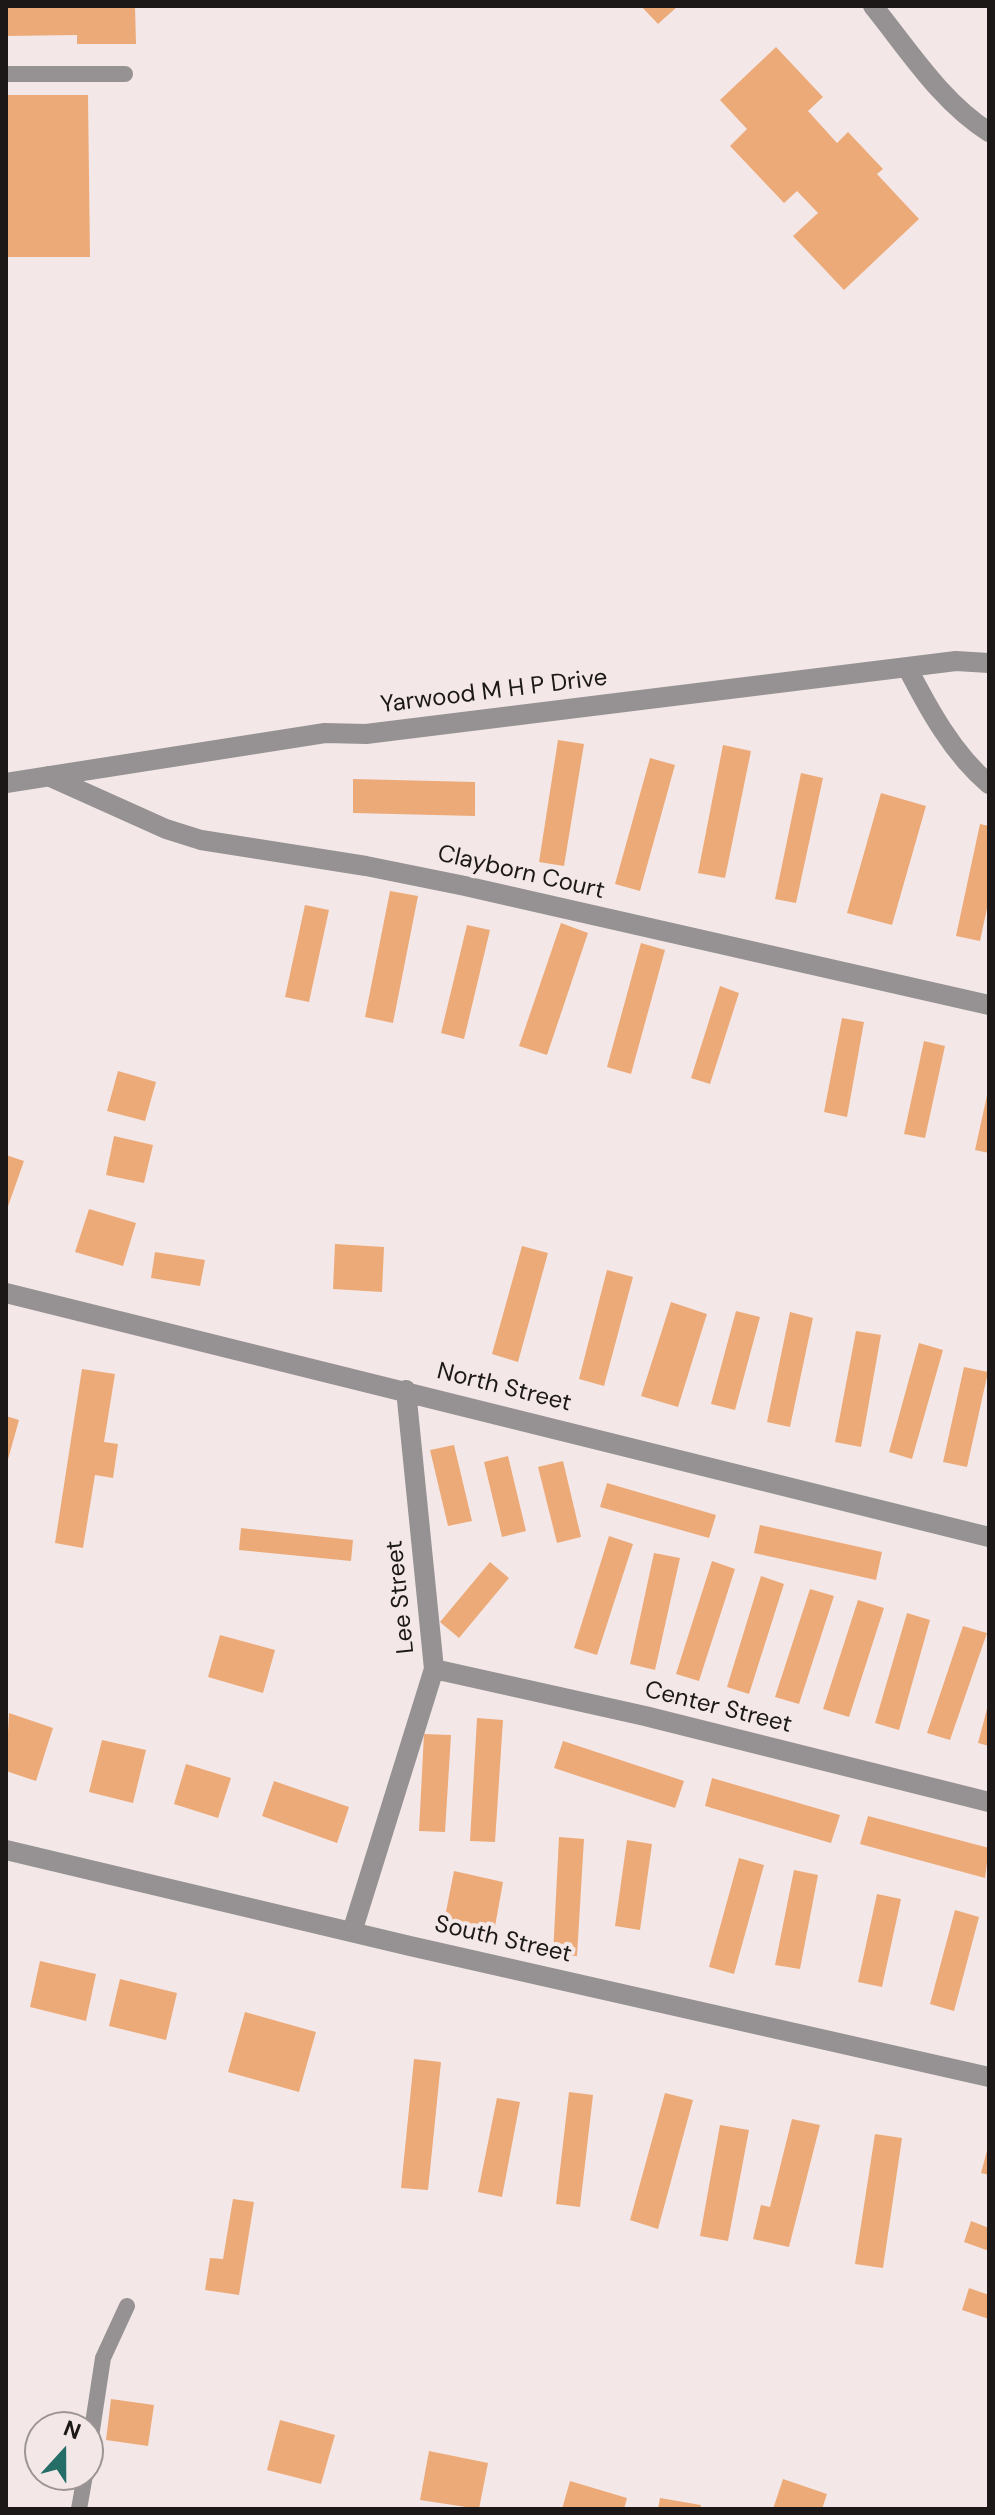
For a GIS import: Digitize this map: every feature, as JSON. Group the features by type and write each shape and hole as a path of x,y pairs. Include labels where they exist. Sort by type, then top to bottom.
{"street":[{"path":"873,6 948,97 972,121 989,132"},
{"name":"Yarwood M H P Drive","path":"6,783 325,733 366,734 956,661 989,663"},
{"path":"907,667 927,706 967,762 989,784"},
{"name":"Clayborn Court","path":"48,776 166,829 201,840 451,883 989,1005"},
{"name":"North Street","path":"6,1293 989,1537"},
{"name":"Lee Street","path":"352,1932 434,1669 406,1390"},
{"name":"Center Street","path":"434,1669 645,1716 989,1802"},
{"name":"South Street","path":"6,1850 989,2077"}],"lane":[{"path":"6,74 125,74"},
{"path":"95,2411 103,2358 127,2306"}],"building":[{"path":"6,6 135,6 136,44 77,44 77,35 6,36"},
{"path":"641,6 678,6 658,24"},
{"path":"776,47 823,97 808,111 837,143 848,132 883,169 877,174 919,219 844,290 793,236 818,213 797,191 784,203 730,146 747,129 720,100"},
{"path":"6,95 88,95 90,257 6,257"},
{"path":"558,740 584,744 564,866 539,862"},
{"path":"723,745 751,751 725,878 698,873"},
{"path":"650,758 675,765 640,891 615,884"},
{"path":"801,773 823,778 796,903 775,899"},
{"path":"353,779 475,782 475,816 353,813"},
{"path":"881,793 926,806 892,925 847,913"},
{"path":"980,824 989,826 989,899 980,941 956,936"},
{"path":"390,891 418,896 393,1023 365,1017"},
{"path":"305,905 329,910 309,1002 285,997"},
{"path":"561,923 588,933 547,1055 519,1046"},
{"path":"467,925 490,930 464,1039 441,1033"},
{"path":"641,943 665,950 631,1074 607,1067"},
{"path":"720,986 739,993 710,1084 691,1078"},
{"path":"842,1018 864,1022 847,1117 824,1112"},
{"path":"924,1041 945,1046 925,1138 904,1134"},
{"path":"118,1071 156,1082 145,1121 107,1111"},
{"path":"989,1091 989,1153 975,1150"},
{"path":"114,1136 153,1145 144,1183 106,1175"},
{"path":"6,1155 24,1161 6,1212"},
{"path":"89,1209 136,1223 123,1266 75,1252"},
{"path":"335,1244 384,1247 382,1292 333,1289"},
{"path":"522,1246 548,1253 518,1362 492,1354"},
{"path":"155,1252 205,1260 200,1286 151,1278"},
{"path":"607,1270 633,1277 604,1386 579,1379"},
{"path":"671,1302 707,1314 678,1407 641,1396"},
{"path":"736,1311 760,1317 735,1410 711,1404"},
{"path":"790,1312 813,1318 790,1427 767,1422"},
{"path":"856,1331 881,1335 861,1447 835,1442"},
{"path":"919,1343 943,1350 912,1459 889,1452"},
{"path":"964,1367 988,1372 967,1467 943,1462"},
{"path":"82,1369 115,1374 104,1442 118,1444 113,1478 95,1475 83,1548 55,1543"},
{"path":"6,1416 19,1420 7,1463 6,1463"},
{"path":"454,1445 472,1521 448,1526 430,1450"},
{"path":"508,1456 526,1531 502,1537 484,1462"},
{"path":"563,1461 581,1537 557,1543 538,1467"},
{"path":"607,1483 716,1515 709,1538 600,1507"},
{"path":"760,1525 882,1552 876,1580 754,1553"},
{"path":"241,1528 353,1540 351,1561 239,1550"},
{"path":"609,1536 633,1544 597,1655 574,1648"},
{"path":"654,1553 680,1558 655,1670 630,1664"},
{"path":"712,1561 735,1569 699,1681 676,1674"},
{"path":"490,1562 509,1578 459,1638 440,1622"},
{"path":"761,1576 784,1584 749,1694 727,1687"},
{"path":"810,1589 834,1596 799,1704 775,1697"},
{"path":"858,1600 884,1608 849,1717 823,1709"},
{"path":"907,1613 930,1620 899,1730 875,1723"},
{"path":"963,1626 987,1633 950,1740 927,1733"},
{"path":"220,1635 275,1650 263,1693 208,1677"},
{"path":"989,1705 989,1746 978,1743"},
{"path":"9,1713 53,1728 36,1781 6,1771"},
{"path":"477,1718 503,1720 495,1842 470,1841"},
{"path":"424,1734 451,1735 445,1832 419,1831"},
{"path":"102,1740 146,1750 133,1803 89,1792"},
{"path":"563,1741 684,1781 675,1808 554,1768"},
{"path":"186,1764 231,1778 218,1818 174,1804"},
{"path":"712,1778 840,1815 831,1843 705,1806"},
{"path":"274,1781 349,1807 337,1843 262,1816"},
{"path":"868,1816 989,1848 985,1878 860,1844"},
{"path":"559,1837 584,1839 577,1956 553,1955"},
{"path":"627,1840 652,1844 640,1930 615,1926"},
{"path":"739,1858 764,1865 734,1974 709,1967"},
{"path":"794,1870 818,1875 800,1969 775,1965"},
{"path":"454,1871 503,1882 494,1932 444,1922"},
{"path":"877,1894 901,1899 882,1987 858,1982"},
{"path":"955,1910 979,1917 954,2011 930,2004"},
{"path":"40,1961 96,1974 86,2021 30,2007"},
{"path":"120,1979 177,1993 166,2040 109,2026"},
{"path":"245,2012 316,2032 299,2092 228,2072"},
{"path":"414,2059 441,2062 428,2190 401,2188"},
{"path":"569,2092 593,2095 580,2207 556,2204"},
{"path":"665,2093 693,2100 658,2229 630,2220"},
{"path":"497,2098 520,2102 502,2197 478,2192"},
{"path":"792,2119 820,2125 789,2247 753,2239 761,2205 770,2207"},
{"path":"720,2125 749,2130 728,2241 700,2236"},
{"path":"875,2134 902,2138 883,2268 855,2264"},
{"path":"989,2147 989,2175 981,2173"},
{"path":"233,2199 254,2202 239,2295 205,2290 210,2258 223,2259"},
{"path":"971,2221 989,2228 989,2251 964,2242"},
{"path":"969,2288 989,2295 989,2319 962,2310"},
{"path":"111,2399 154,2405 148,2446 106,2440"},
{"path":"280,2420 335,2435 321,2484 267,2470"},
{"path":"429,2451 488,2463 479,2509 420,2500"},
{"path":"783,2479 827,2494 822,2509 773,2509"},
{"path":"570,2481 627,2498 624,2509 562,2509"},
{"path":"660,2498 701,2505 700,2509 658,2509"}]}
